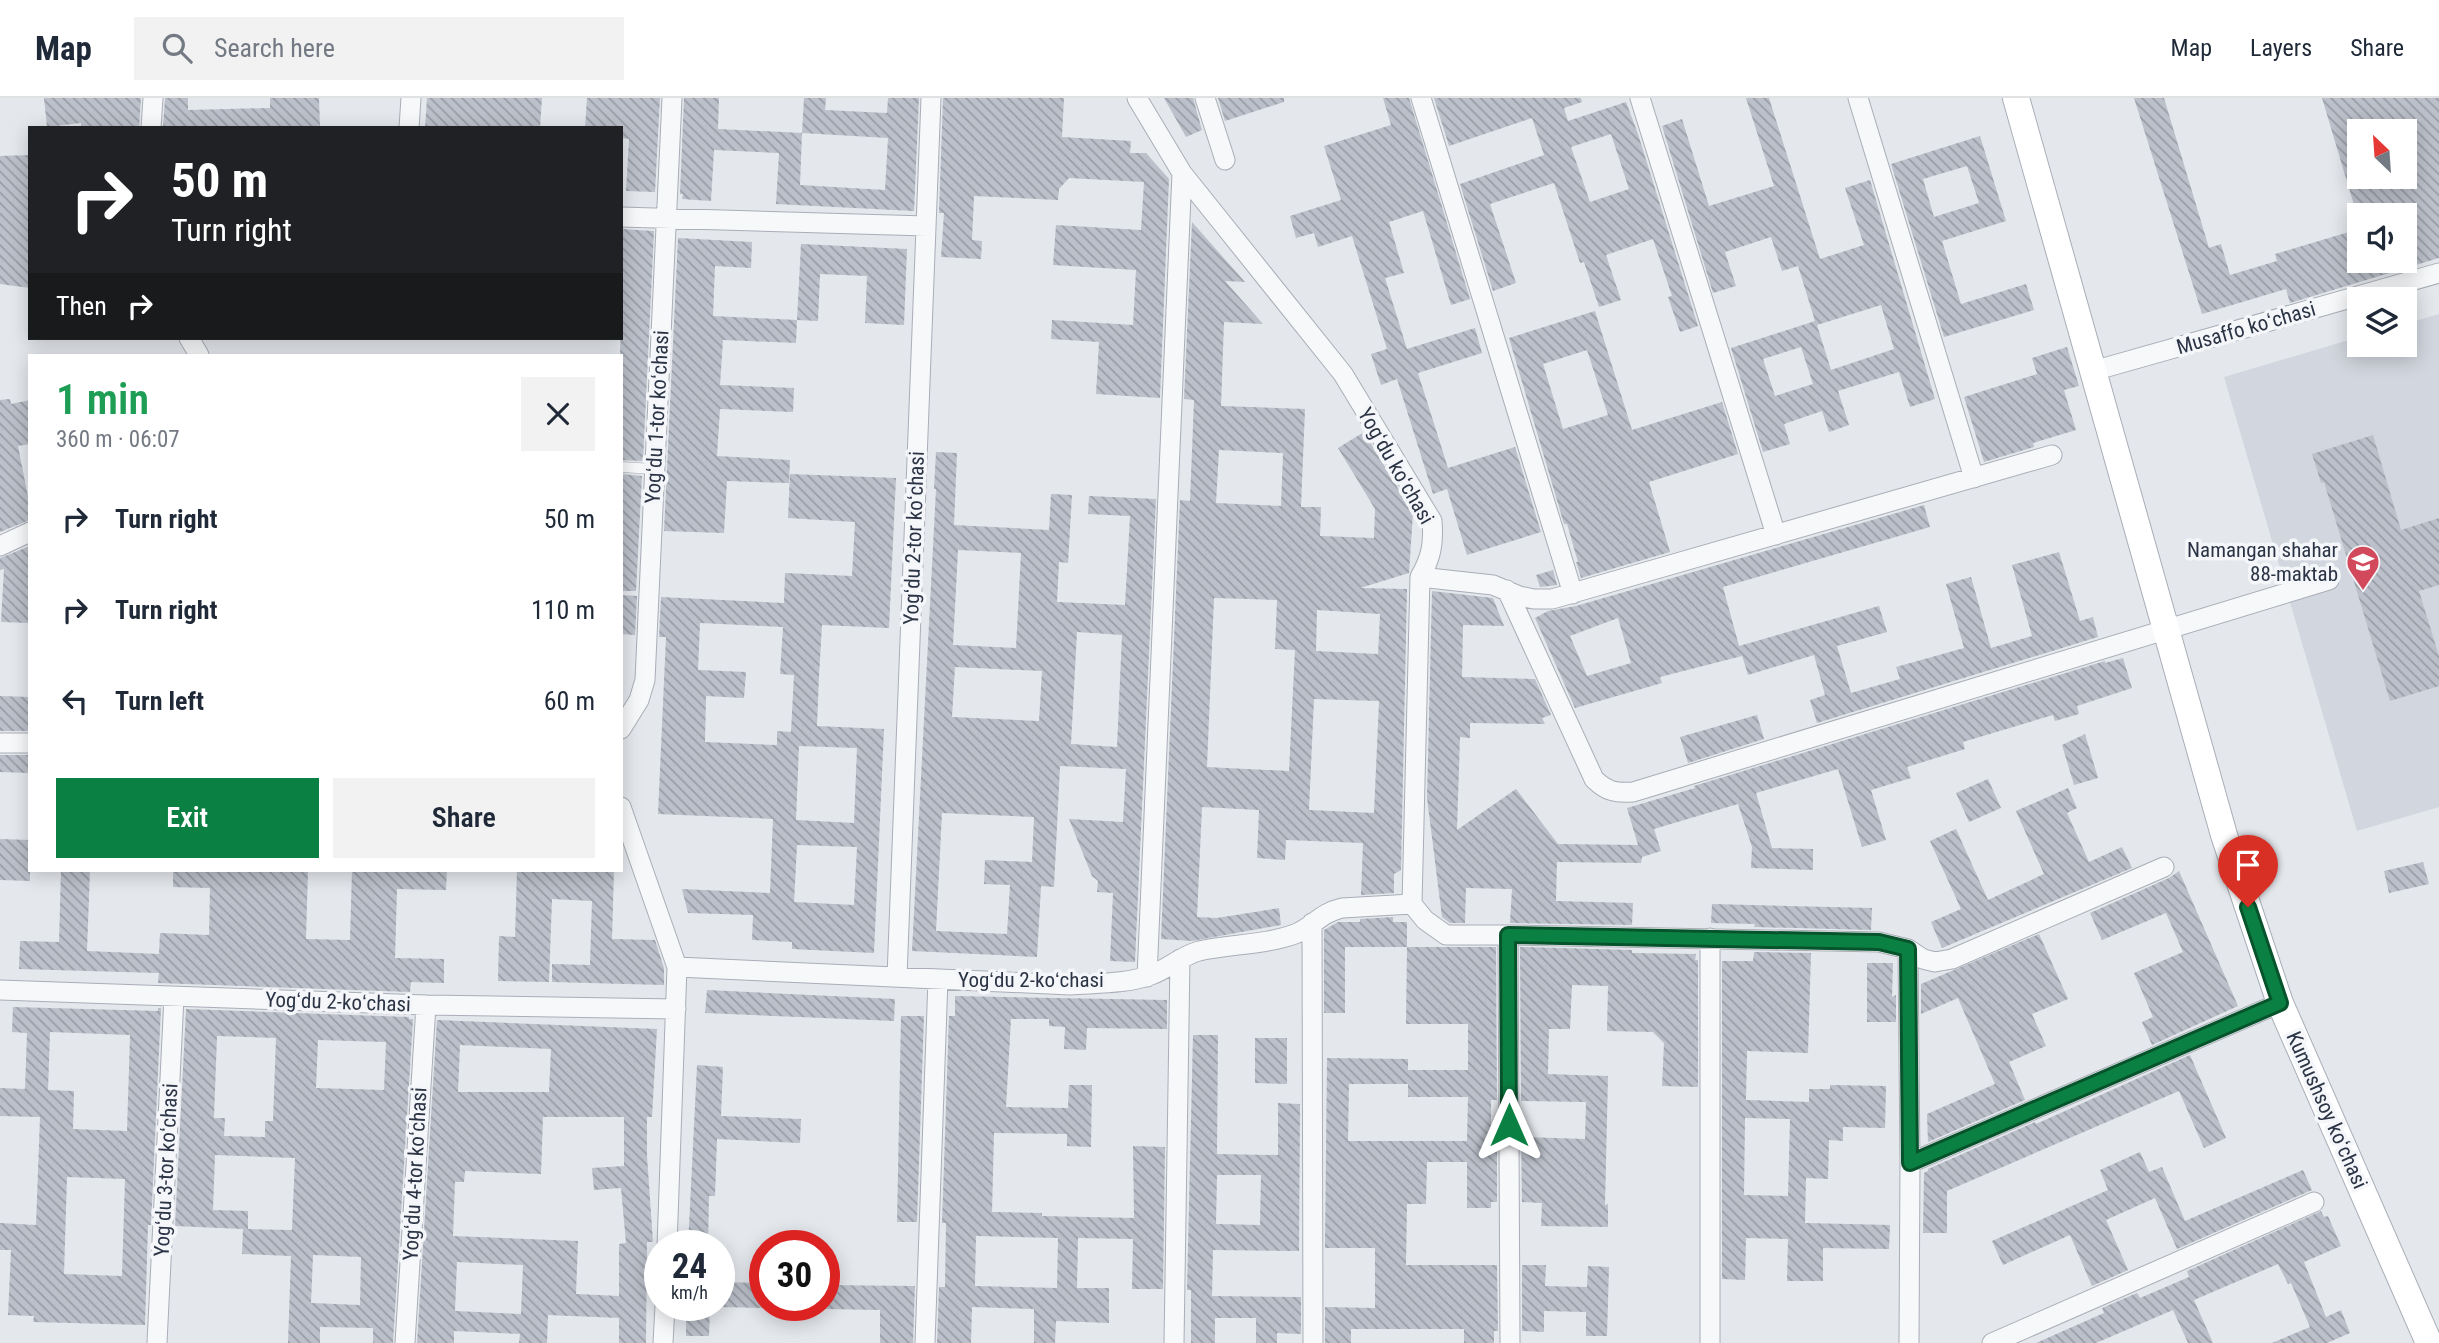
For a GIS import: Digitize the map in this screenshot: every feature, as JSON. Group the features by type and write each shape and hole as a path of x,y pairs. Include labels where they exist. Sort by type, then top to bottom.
{"street":[{"path":"151,126 153,98"},
{"path":"410,126 411,98"},
{"name":"Yogʻdu 1-tor koʻchasi","path":"623,726 639,700 645,680 672,98"},
{"name":"Yogʻdu 2-tor koʻchasi","path":"897,977 931,98"},
{"name":"Yogʻdu koʻchasi","path":"1137,98 1182,173 1343,374 1432,521 1434,543 1430,561 1420,577 1412,904"},
{"path":"1205,98 1225,160"},
{"path":"1421,98 1573,594"},
{"path":"1640,98 1776,535"},
{"path":"1858,98 1974,478"},
{"name":"Kumushsoy koʻchasi","path":"2017,98 2224,835 2280,1003 2429,1343"},
{"path":"1147,977 1182,173"},
{"path":"623,217 926,226"},
{"name":"Musaffo koʻchasi","path":"2093,371 2439,273"},
{"path":"1420,577 1493,584 1534,599 1552,599 2052,455"},
{"path":"0,546 28,532"},
{"path":"1507,590 1594,779 1603,788 1616,793 1633,792 2329,580"},
{"path":"0,743 28,743"},
{"path":"623,813 677,967 668,1230"},
{"path":"1412,904 1434,928 1447,935 1879,942 1908,949 1923,959 1935,962 1952,959 2164,867"},
{"name":"Yogʻdu 2-koʻchasi","path":"677,967 1070,985 1147,977 1199,951 1296,934 1322,915 1342,908 1412,904"},
{"path":"1312,923 1313,1343"},
{"path":"1508,935 1510,1343"},
{"path":"1710,938 1710,1343"},
{"path":"1908,949 1909,1343"},
{"path":"1174,1343 1180,959"},
{"path":"925,1343 938,979"},
{"name":"Yogʻdu 2-koʻchasi","path":"0,990 426,1005 676,1009"},
{"name":"Yogʻdu 3-tor koʻchasi","path":"157,1343 174,997"},
{"path":"1910,1163 2280,1003"},
{"name":"Yogʻdu 4-tor koʻchasi","path":"405,1343 426,1005"},
{"path":"1992,1343 2314,1202"},
{"path":"663,1343 664,1321"}],"lane":[{"path":"623,467 654,469"}],"shaded area":[{"name":"Namangan shahar 88-maktab","path":"2439,314 2439,807 2357,831 2224,377 2347,341 2347,357 2417,357 2417,320"}],"building":[{"path":"44,98 141,98 139,126 81,126 81,123 47,126"},
{"path":"165,98 188,98 188,110 270,108 270,98 319,98 320,126 163,126"},
{"path":"427,98 542,98 540,126 425,126"},
{"path":"587,98 660,98 655,192 626,191 629,139 623,138 623,126 585,126"},
{"path":"684,98 719,98 718,129 802,133 804,98 826,98 825,110 887,113 888,98 919,98 914,211 776,204 779,153 714,150 711,201 682,199 683,194 680,194","holes":["802,133 888,138 885,190 800,185"]},
{"path":"943,98 1064,98 1062,137 1131,141 1130,153 1146,153 1169,179 1160,398 1096,394 1099,342 1051,339 1052,320 1133,325 1136,270 1053,265 1056,225 1141,230 1144,182 1069,178 1059,189 1058,200 974,196 972,240 982,241 981,259 941,257 944,213 939,213"},
{"path":"1164,98 1193,98 1202,130 1186,137"},
{"path":"1218,98 1284,98 1284,102 1225,121"},
{"path":"1383,98 1409,98 1470,299 1451,305 1423,211 1389,222 1404,273 1385,278 1407,349 1475,328 1482,353 1418,373 1448,468 1515,447 1541,532 1467,555 1447,489 1433,494 1397,379 1381,385 1371,354 1387,349 1352,236 1318,247 1314,233 1296,238 1290,216 1341,200 1324,146 1391,125"},
{"path":"1434,98 1581,98 1582,102 1564,108 1568,121 1626,102 1698,326 1680,332 1668,297 1672,296 1653,239 1606,255 1621,300 1599,307 1584,262 1580,263 1554,183 1490,204 1516,283 1493,291 1460,184 1544,155 1532,118 1449,146","holes":["1611,134 1629,189 1590,202 1571,147"]},
{"path":"1746,98 1769,98 1820,259 1864,245 1845,188 1870,180 1935,399 1910,407 1899,372 1838,391 1849,425 1829,432 1822,411 1784,424 1790,444 1763,452 1731,348 1815,321 1798,266 1782,271 1771,237 1725,252 1736,286 1713,293 1662,126 1682,119 1709,206 1774,186","holes":["1881,305 1894,349 1831,370 1817,325","1801,347 1813,384 1775,396 1763,359"]},
{"path":"2134,98 2164,98 2209,248 2221,244 2230,275 2277,261 2275,254 2347,233 2347,273 2389,273 2290,303 2286,289 2202,314"},
{"path":"2322,98 2439,98 2439,258 2417,265 2417,203 2353,203 2349,189 2417,189 2417,119 2347,119 2347,182"},
{"path":"1980,136 2006,221 1942,241 1961,304 2026,284 2034,310 1944,337 1891,164","holes":["1967,166 1979,203 1934,217 1923,179"]},
{"path":"28,155 28,288 0,284 0,156"},
{"path":"1192,222 1245,282 1225,281 1263,324 1224,322 1221,406 1305,409 1301,507 1321,507 1320,536 1374,538 1375,509 1338,448 1364,432 1413,513 1409,573 1360,588 1407,589 1401,870 1394,874 1394,893 1361,895 1363,843 1286,840 1285,860 1257,858 1259,810 1202,807 1197,917 1217,918 1279,908 1281,925 1192,941 1161,939 1180,500 1190,501 1194,400 1184,399","holes":["1219,450 1283,453 1281,506 1216,503","1214,598 1277,600 1275,649 1295,650 1289,771 1207,767","1317,610 1380,614 1378,654 1316,651","1314,699 1379,701 1374,813 1309,810"]},
{"path":"623,229 654,231 643,461 623,460 623,354 620,354 620,340 623,340"},
{"path":"678,238 752,242 751,268 715,266 713,316 797,320 796,343 723,340 720,385 794,388 793,412 720,409 717,456 790,460 789,483 727,481 724,533 664,531"},
{"path":"801,244 907,249 904,325 865,323 867,276 820,274 818,321 797,320"},
{"path":"1595,311 1632,430 1722,402 1738,454 1649,482 1670,552 1581,578 1567,524 1564,524 1509,338","holes":["1587,350 1608,415 1563,429 1543,364"]},
{"path":"2067,347 2079,386 2064,390 2076,430 2033,443 2034,447 1984,462 1964,397 2037,374 2032,358"},
{"path":"10,399 11,404 28,400 28,444 18,446 28,497 28,521 0,532 0,400"},
{"path":"2373,435 2401,530 2439,518 2439,585 2419,591 2439,656 2439,686 2390,701 2324,482 2321,483 2312,454"},
{"path":"936,452 957,453 954,525 1049,530 1051,494 1072,495 1068,563 1059,562 1057,602 1125,605 1130,516 1088,514 1089,496 1156,499 1135,962 1110,961 1113,893 1097,892 1098,881 1092,876 1069,819 1123,822 1126,769 1060,766 1054,887 1041,886 1037,957 912,951","holes":["958,550 1021,553 1016,648 953,645","1077,632 1122,635 1117,747 1071,744","955,667 1042,671 1039,721 952,717","942,813 1034,817 1032,862 985,860 984,884 1010,885 1007,934 936,931"]},
{"path":"623,474 642,476 636,591 623,591"},
{"path":"790,474 896,478 889,628 822,625 819,676 817,726 884,729 874,953 792,949 792,942 752,940 753,915 688,913 682,889 770,893 773,819 658,814 666,637 659,637 661,597 784,603 785,573 852,576 855,522 788,518","holes":["700,623 783,627 780,674 794,675 791,732 777,731 777,745 705,742 706,696 744,698 746,672 698,670","799,746 857,748 854,823 796,820","797,845 857,847 854,905 794,902"]},
{"path":"1924,505 1930,527 1723,587 1739,646 1879,606 1887,632 1837,646 1851,693 1900,679 1896,667 1964,648 1946,584 1971,577 1991,648 2032,636 2012,565 2059,552 2080,621 2093,617 2098,637 1817,723 1810,700 1825,695 1814,655 1748,675 1741,652 1742,656 1660,677 1662,683 1575,708 1535,618 1548,611 1576,606","holes":["1618,618 1631,663 1587,676 1570,636"]},
{"path":"28,547 28,623 1,622 4,569 0,570 0,558"},
{"path":"1553,570 1557,585 1540,587 1536,575"},
{"path":"1432,591 1493,598 1504,626 1463,625 1462,677 1535,679 1551,715 1542,718 1545,724 1470,723 1470,738 1460,737 1457,830 1516,789 1558,844 1638,845 1627,808 2105,661 2123,658 2132,688 2077,706 2079,714 2055,721 2053,715 1963,742 1965,749 1907,767 1911,778 1871,790 1886,840 1862,847 1838,769 1756,793 1772,848 1813,849 1813,870 1751,868 1752,847 1738,804 1654,829 1661,851 1642,857 1641,863 1557,862 1556,901 1633,903 1632,925 1510,923 1512,889 1466,888 1465,923 1450,923 1442,917 1427,798"},
{"path":"623,595 637,596 635,635 623,634"},
{"path":"0,696 28,697 28,731 0,731"},
{"path":"1757,715 1764,739 1688,763 1680,737"},
{"path":"2085,734 2098,778 2074,785 2062,745"},
{"path":"0,755 28,755 28,773 0,772"},
{"path":"1988,779 2001,808 1969,822 1956,793"},
{"path":"2068,788 2077,808 2067,813 2089,862 2122,847 2132,868 1942,948 1931,922 1961,909 1930,841 1956,829 1988,900 2044,874 2016,811"},
{"path":"0,839 28,840 30,881 0,880"},
{"path":"2423,862 2429,884 2389,893 2384,871"},
{"path":"2179,871 2238,1006 2152,1045 2142,1022 2153,1017 2134,973 2183,952 2166,913 2102,940 2090,913"},
{"path":"61,872 90,872 87,951 159,954 160,933 209,935 210,888 173,887 173,872 308,872 306,939 350,940 352,872 447,872 446,890 397,889 395,958 444,959 444,983 411,982 410,992 158,983 159,973 19,969 20,941 59,942"},
{"path":"517,872 614,872 612,939 655,940 664,968 664,985 552,982 552,964 590,965 592,901 552,899 549,982 498,981 499,936 515,937"},
{"path":"1712,904 1872,908 1871,930 1754,927 1755,924 1711,923"},
{"path":"1393,917 1393,922 1407,922 1407,947 1345,947 1345,1013 1324,1013 1324,930 1338,922"},
{"path":"2039,934 2068,999 2032,1014 2046,1046 2009,1062 2025,1100 1928,1142 1927,1114 1995,1084 1958,998 1921,1014 1921,984"},
{"path":"1407,947 1496,947 1497,1100 1491,1100 1491,1137 1497,1137 1497,1202 1491,1202 1491,1208 1467,1208 1467,1162 1427,1162 1426,1204 1407,1204 1406,1265 1497,1265 1498,1331 1494,1331 1494,1343 1464,1343 1464,1329 1351,1329 1351,1343 1325,1343 1325,1307 1375,1308 1375,1248 1325,1248 1327,1058 1408,1059 1408,1070 1468,1070 1468,1024 1406,1024","holes":["1349,1084 1408,1084 1408,1097 1468,1097 1467,1141 1348,1141"]},
{"path":"1520,947 1696,954 1695,960 1698,960 1698,1087 1662,1086 1664,1043 1653,1032 1607,1031 1608,986 1572,985 1570,1029 1549,1029 1548,1074 1608,1076 1605,1205 1608,1204 1608,1227 1541,1226 1542,1203 1522,1202 1521,1137 1585,1139 1586,1102 1521,1101"},
{"path":"1754,952 1811,953 1808,1053 1747,1051 1746,1100 1809,1102 1809,1089 1830,1089 1830,1085 1886,1086 1885,1128 1843,1127 1843,1141 1829,1140 1828,1179 1806,1178 1805,1223 1890,1225 1889,1249 1823,1248 1823,1281 1787,1281 1788,1239 1746,1238 1745,1280 1722,1279 1722,961 1753,961","holes":["1745,1118 1790,1119 1788,1196 1744,1195"]},
{"path":"1867,963 1893,963 1892,997 1896,995 1896,1022 1867,1022"},
{"path":"707,990 895,999 894,1021 705,1013"},
{"path":"955,996 1167,1000 1167,1029 1087,1028 1086,1050 1064,1049 1065,1027 1049,1026 1049,1019 1011,1019 1006,1107 1068,1108 1069,1085 1092,1085 1091,1147 1067,1146 1067,1134 994,1133 992,1212 1134,1218 1133,1146 1165,1147 1163,1289 1132,1289 1133,1239 1078,1238 1077,1288 1109,1288 1109,1323 1056,1321 1055,1343 1034,1343 1034,1309 972,1307 971,1343 937,1343 939,1287 945,1287 946,1223 942,1223 949,1016 955,1016","holes":["976,1236 1058,1238 1057,1288 975,1286"]},
{"path":"13,1007 158,1011 158,1008 161,1008 145,1325 33,1322 34,1316 8,1315 11,1250 0,1250 0,1223 36,1225 40,1117 0,1116 0,1088 25,1089 27,1033 12,1032","holes":["50,1032 130,1035 127,1131 73,1129 74,1091 48,1090","67,1177 125,1179 122,1276 64,1274"]},
{"path":"186,1009 413,1019 393,1343 373,1343 373,1328 320,1327 320,1343 288,1343 291,1256 242,1254 243,1229 175,1226","holes":["217,1036 276,1038 273,1121 265,1121 265,1137 224,1136 225,1118 214,1118","318,1040 386,1042 384,1090 316,1088","215,1155 295,1158 292,1230 248,1229 248,1211 213,1210","313,1255 361,1257 360,1305 311,1303"]},
{"path":"901,1016 924,1016 917,1222 897,1222"},
{"path":"437,1020 657,1029 652,1117 647,1117 652,1230 644,1230 646,1343 619,1343 619,1318 548,1315 547,1343 519,1343 520,1334 454,1331 454,1343 417,1343","holes":["460,1045 551,1049 549,1092 458,1092","543,1117 624,1117 624,1166 592,1168 594,1190 621,1188 626,1243 619,1244 619,1296 576,1294 578,1241 453,1236 455,1182 464,1182 465,1171 541,1174","457,1262 523,1265 521,1314 455,1311"]},
{"path":"1193,1035 1218,1035 1217,1154 1278,1155 1278,1103 1300,1104 1299,1251 1213,1250 1212,1296 1301,1297 1301,1334 1277,1333 1277,1343 1256,1343 1256,1318 1215,1318 1215,1343 1191,1343 1191,1290 1187,1290","holes":["1217,1175 1261,1175 1260,1225 1216,1224"]},
{"path":"1255,1038 1287,1038 1287,1084 1255,1083"},
{"path":"2190,1055 2226,1138 2204,1148 2179,1091 1947,1191 1947,1233 1923,1233 1924,1173 1928,1169"},
{"path":"697,1065 723,1067 721,1116 801,1119 800,1143 717,1139 715,1196 709,1196 708,1230 689,1230"},
{"path":"2140,1152 2149,1172 2162,1167 2185,1221 2303,1170 2312,1190 2177,1249 2155,1198 2106,1220 2128,1270 2092,1286 2070,1235 2003,1265 1992,1241 2108,1190 2100,1170"},
{"path":"2321,1211 2324,1217 2328,1216 2341,1246 2304,1262 2326,1317 2341,1310 2350,1333 2327,1343 2272,1343 2310,1327 2291,1283 2288,1284 2278,1264 2194,1300 2213,1343 2188,1343 2173,1310 2096,1343 2036,1343 2104,1313 2102,1308 2137,1293 2140,1298 2189,1277 2187,1271"},
{"path":"1522,1265 1546,1265 1545,1286 1587,1287 1588,1266 1609,1267 1607,1336 1586,1336 1586,1312 1544,1311 1544,1332 1522,1331"},
{"path":"735,1282 749,1283 749,1308 735,1307"},
{"path":"840,1285 915,1286 913,1343 880,1343 880,1310 840,1309"},
{"path":"686,1321 710,1321 709,1336 686,1336"}],"place":[{"name":"Namangan shahar 88-maktab","path":"2363,592"}],"route":[{"path":"1509,1125 1508,935 1879,942 1908,949 1910,1163 2280,1003 2248,907"}]}
